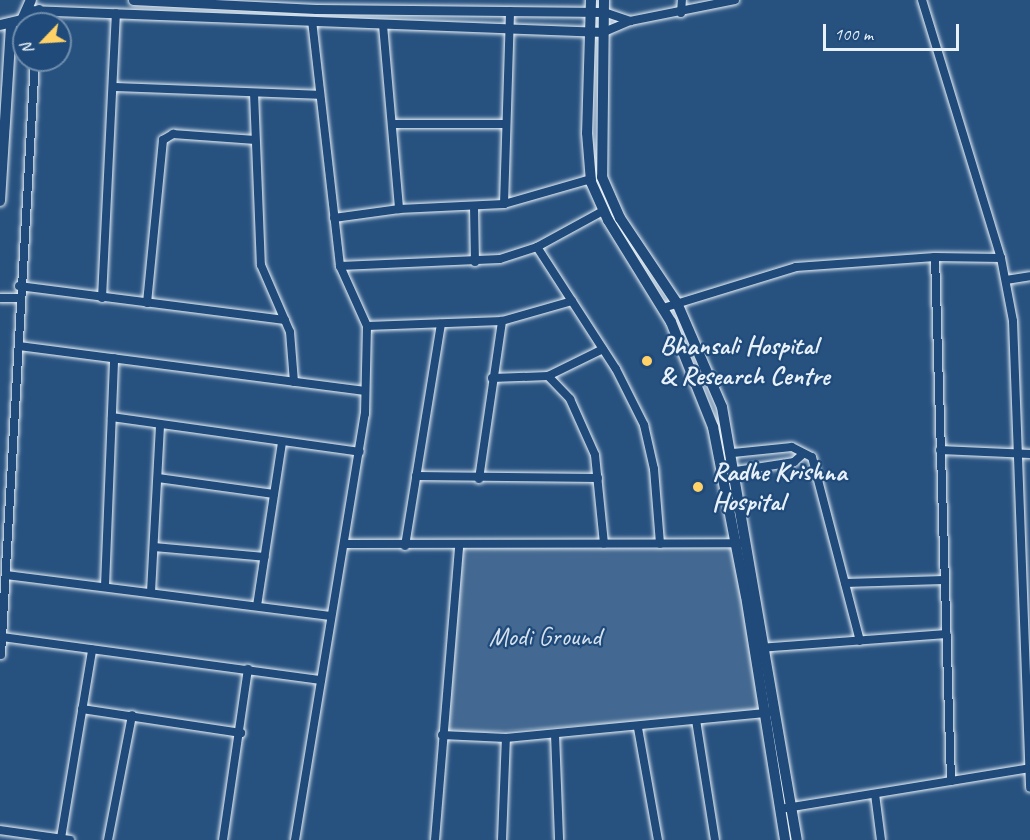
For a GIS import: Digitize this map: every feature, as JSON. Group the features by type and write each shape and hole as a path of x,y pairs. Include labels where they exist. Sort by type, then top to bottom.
{"main road":[{"path":"591,0 591,179 603,211 663,308 703,392 742,543"},
{"path":"604,0 602,177 620,218 677,303 715,386 733,453 742,543 759,648 770,713 792,807 797,840"},
{"path":"0,201 6,25 33,6"},
{"path":"770,713 784,840"}],"street":[{"path":"133,0 423,5 510,11 604,12 630,21"},
{"path":"681,13 682,0"},
{"path":"33,6 116,13 312,22 510,31 604,32 630,21 681,13 735,0"},
{"path":"922,0 1001,258 1013,321 1021,593 1028,695 1030,788"},
{"path":"504,204 510,11"},
{"path":"102,298 116,13"},
{"path":"296,840 330,616 360,452 366,391 367,326 340,266 312,22"},
{"path":"383,25 399,209"},
{"path":"1,655 19,346 19,286 34,72"},
{"path":"113,87 320,95"},
{"path":"254,93 261,265 285,320 294,349 294,382"},
{"path":"392,124 506,124"},
{"path":"147,303 163,140 172,134 255,140"},
{"path":"334,218 399,209 504,204 591,179"},
{"path":"474,206 475,262"},
{"path":"340,266 475,262 537,247 603,211"},
{"path":"537,247 603,349 650,443 660,544"},
{"path":"663,308 796,267 935,257 1001,258"},
{"path":"935,257 951,781"},
{"path":"1006,280 1030,276"},
{"path":"19,286 285,320"},
{"path":"0,298 19,298"},
{"path":"367,326 502,321 572,301"},
{"path":"479,479 502,321"},
{"path":"405,546 441,324"},
{"path":"19,346 366,391"},
{"path":"492,378 548,376 603,349"},
{"path":"105,585 114,358"},
{"path":"548,376 570,399 590,441 598,478 604,544"},
{"path":"112,417 282,443 360,452"},
{"path":"152,592 160,425"},
{"path":"257,606 282,443"},
{"path":"733,453 792,447 814,461 860,640"},
{"path":"940,450 1030,454"},
{"path":"736,471 794,462 802,454"},
{"path":"416,476 479,479 598,478"},
{"path":"158,478 274,494"},
{"path":"344,544 459,547 742,543"},
{"path":"154,547 265,557"},
{"path":"435,840 459,547"},
{"path":"6,575 105,585 330,616"},
{"path":"845,583 944,580"},
{"path":"1021,593 1030,593"},
{"path":"759,648 946,634"},
{"path":"2,637 321,680"},
{"path":"0,830 66,839 82,709 92,650"},
{"path":"223,840 241,733 248,669"},
{"path":"82,709 241,733"},
{"path":"442,735 506,738 638,728 770,713"},
{"path":"108,840 132,715"},
{"path":"696,720 715,840"},
{"path":"638,728 658,840"},
{"path":"555,734 559,840"},
{"path":"502,840 506,738"},
{"path":"780,809 1029,768"},
{"path":"875,794 881,840"}],"green space":[{"name":"Modi Ground","path":"731,543 765,713 442,735 459,547"}],"place":[{"name":"Bhansali Hospital & Research Centre","path":"647,361"},
{"name":"Radhe Krishna Hospital","path":"698,487"}]}
